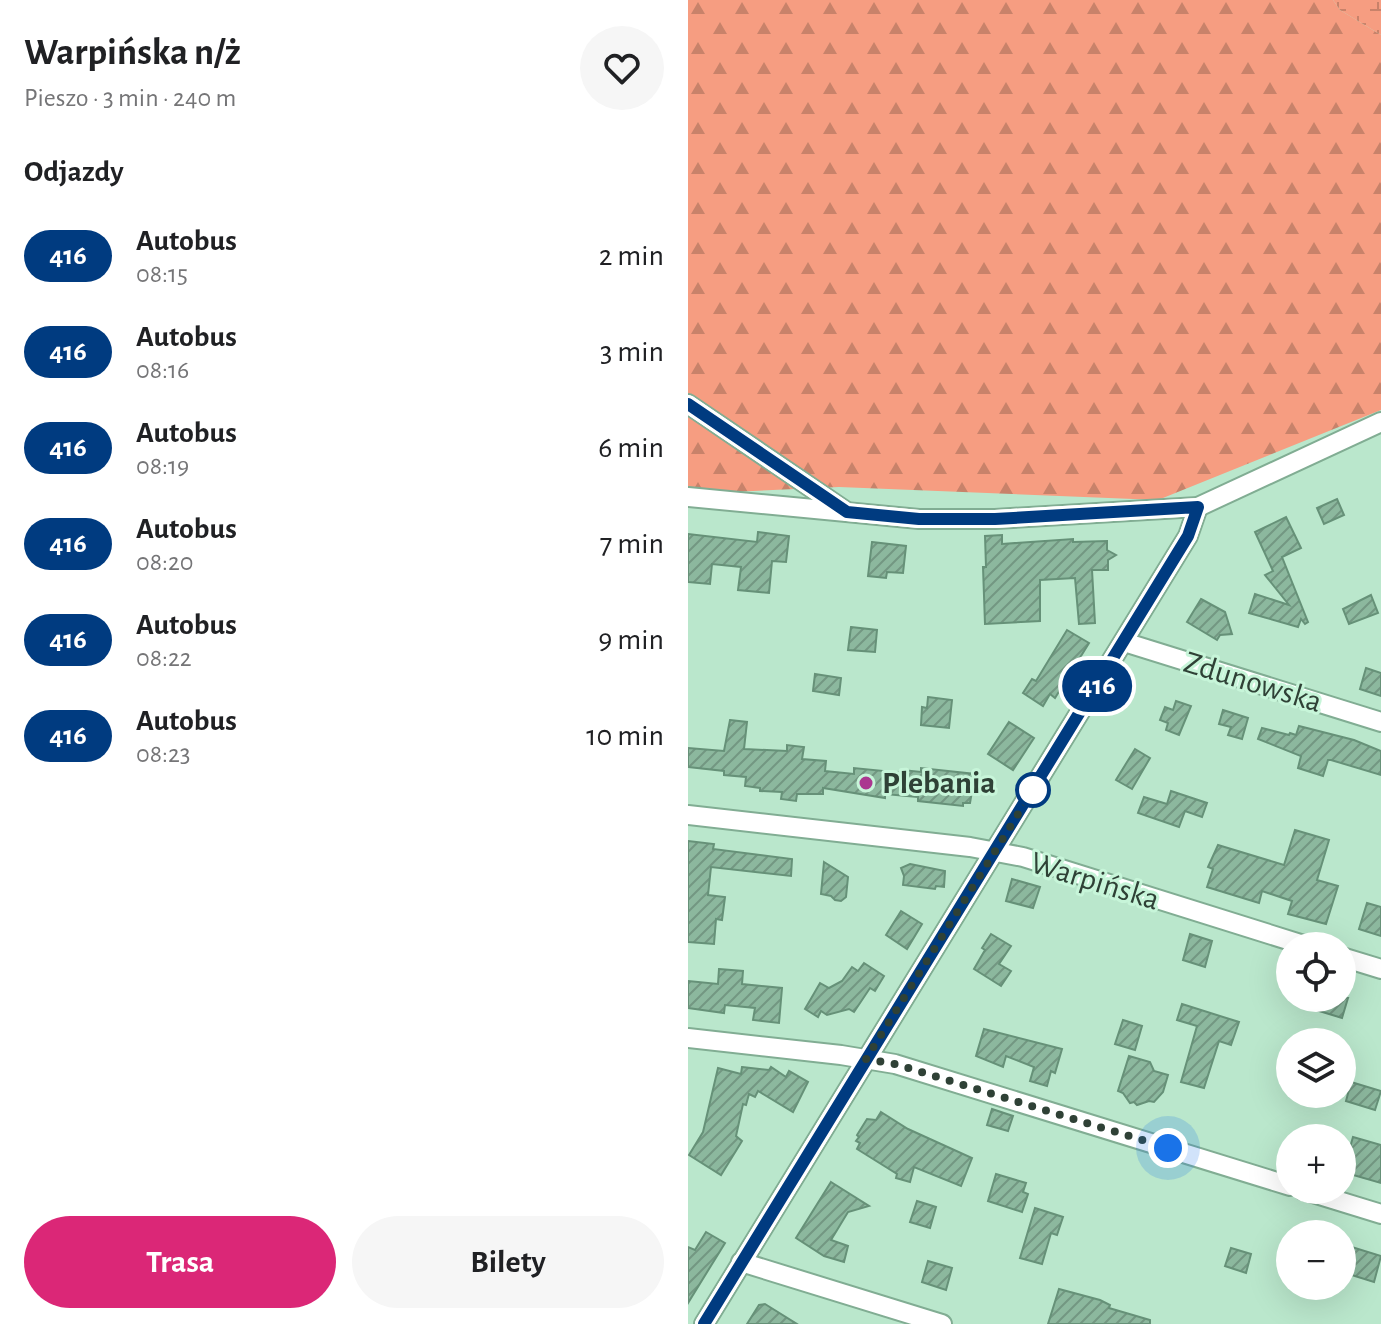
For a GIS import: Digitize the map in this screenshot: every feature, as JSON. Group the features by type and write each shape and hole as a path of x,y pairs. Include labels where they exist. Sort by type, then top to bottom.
{"street":[{"path":"688,404 847,512"},
{"path":"688,497 919,519 995,519 1198,507 1381,422"},
{"path":"704,1324 1124,642 1188,536 1198,507"},
{"name":"Zdunowska","path":"1124,642 1381,722"},
{"name":"Warpińska","path":"688,815 970,847 1023,857 1276,936"},
{"path":"1356,961 1381,969"},
{"path":"688,1038 895,1064 1276,1182"},
{"path":"1348,1204 1381,1214"},
{"path":"741,1262 942,1324"}],"green space":[{"path":"688,0 1333,0 1340,10 1381,35 1381,410 1158,500 839,487 709,493 688,490"},
{"path":"1333,0 1381,0 1381,35 1340,10"}],"building":[{"path":"1337,499 1344,515 1324,524 1317,508"},
{"path":"1286,517 1301,548 1282,557 1308,622 1305,624 1301,619 1298,627 1249,613 1255,594 1289,605 1265,575 1273,571 1255,532"},
{"path":"758,532 789,536 786,562 772,561 769,593 738,590 741,567 712,564 710,584 688,582 688,534 757,542"},
{"path":"1002,535 1002,544 1073,539 1073,542 1107,541 1107,550 1116,555 1108,560 1108,570 1092,570 1095,623 1079,624 1075,578 1040,580 1040,621 985,624 985,536"},
{"path":"872,542 906,546 903,573 887,572 886,578 868,576"},
{"path":"1371,595 1378,613 1349,624 1343,609"},
{"path":"1201,599 1225,612 1232,634 1220,635 1217,640 1187,622"},
{"path":"851,627 877,630 875,652 848,650"},
{"path":"1067,630 1089,643 1055,698 1050,694 1043,706 1023,693 1032,679 1036,681"},
{"path":"1366,668 1381,673 1381,696 1360,689"},
{"path":"815,674 841,678 839,695 813,691"},
{"path":"928,697 952,700 949,728 921,725 922,707 927,708"},
{"path":"1176,701 1191,706 1179,735 1166,730 1168,723 1160,720 1165,707 1173,710"},
{"path":"1223,710 1248,718 1242,739 1228,735 1231,727 1219,724"},
{"path":"730,720 747,722 744,749 787,751 787,745 804,747 802,759 826,761 825,771 854,774 854,768 903,773 903,770 921,772 921,768 975,774 970,803 963,803 963,806 918,801 918,797 885,794 885,798 823,788 823,794 797,794 796,801 781,799 782,792 760,791 760,788 745,786 746,777 688,767 688,748 724,751"},
{"path":"1009,722 1034,738 1013,770 988,754"},
{"path":"1299,726 1354,740 1381,751 1381,775 1328,760 1323,776 1298,768 1301,756 1258,739 1262,728 1296,735"},
{"path":"1135,749 1150,758 1132,789 1116,780"},
{"path":"1171,791 1207,803 1202,817 1185,811 1179,827 1138,813 1144,797 1167,804"},
{"path":"1295,830 1329,840 1317,880 1338,886 1326,924 1288,914 1292,901 1262,891 1259,903 1207,887 1213,869 1208,867 1218,845 1284,865"},
{"path":"688,841 714,844 713,849 792,859 791,876 711,867 708,895 725,897 722,920 716,919 714,944 688,942"},
{"path":"824,862 848,877 846,897 841,901 821,894"},
{"path":"910,864 945,871 944,887 936,886 935,889 903,885 901,868"},
{"path":"1012,879 1040,887 1033,908 1006,901"},
{"path":"1367,903 1381,907 1381,936 1359,929"},
{"path":"901,911 922,924 907,949 886,935"},
{"path":"991,934 1011,946 999,964 1011,971 1001,986 974,969"},
{"path":"1190,934 1212,941 1205,967 1183,960"},
{"path":"864,963 884,976 875,991 870,988 854,1012 849,1009 827,1015 821,1011 818,1017 805,1009 820,983 829,988 842,981 852,967 858,971"},
{"path":"719,969 743,971 742,984 782,988 779,1023 753,1020 755,1008 725,1005 724,1013 688,1008 688,981 718,984"},
{"path":"1182,1004 1239,1022 1231,1045 1219,1041 1204,1088 1181,1082 1197,1026 1177,1020"},
{"path":"1322,1012 1344,1012 1342,1018"},
{"path":"1123,1020 1142,1026 1135,1050 1115,1044"},
{"path":"984,1029 1062,1049 1055,1073 1051,1071 1047,1086 1030,1081 1034,1067 1006,1056 1003,1067 976,1056"},
{"path":"1129,1056 1150,1062 1154,1071 1168,1075 1163,1092 1154,1102 1130,1103 1118,1091"},
{"path":"742,1067 769,1070 771,1067 786,1077 789,1071 808,1082 793,1112 758,1091 755,1097 749,1094 746,1105 743,1104 736,1136 742,1141 721,1175 689,1155 703,1132 718,1068 741,1074"},
{"path":"1356,1084 1381,1091 1375,1110 1356,1104"},
{"path":"992,1109 1013,1116 1008,1131 987,1125"},
{"path":"881,1112 908,1129 972,1158 961,1186 914,1167 910,1182 896,1178 897,1174 857,1149 860,1143 856,1141 857,1135 867,1119 876,1120"},
{"path":"1356,1138 1381,1145 1381,1183 1356,1176"},
{"path":"996,1174 1026,1183 1023,1192 1028,1194 1022,1212 988,1201"},
{"path":"831,1182 869,1206 848,1212 831,1240 848,1246 844,1262 824,1256 796,1238"},
{"path":"917,1201 936,1207 930,1228 910,1222"},
{"path":"1035,1208 1063,1217 1057,1235 1051,1233 1042,1264 1020,1258"},
{"path":"706,1232 725,1243 688,1303 688,1247 695,1250"},
{"path":"1231,1248 1251,1254 1246,1273 1225,1266"},
{"path":"1356,1248 1381,1256 1374,1282 1356,1276"},
{"path":"928,1261 952,1268 946,1290 922,1282"},
{"path":"1059,1289 1100,1300 1110,1305 1109,1308 1150,1320 1150,1324 1048,1324"},
{"path":"765,1304 797,1324 747,1324 759,1305"}],"bus line":[{"name":"416","path":"688,404 847,512 919,519 995,519 1198,507 1188,536 1109,667 704,1324"}],"place":[{"name":"Plebania","path":"866,783"}],"route":[{"path":"1033,790 866,1059 895,1064 1168,1148"}]}
